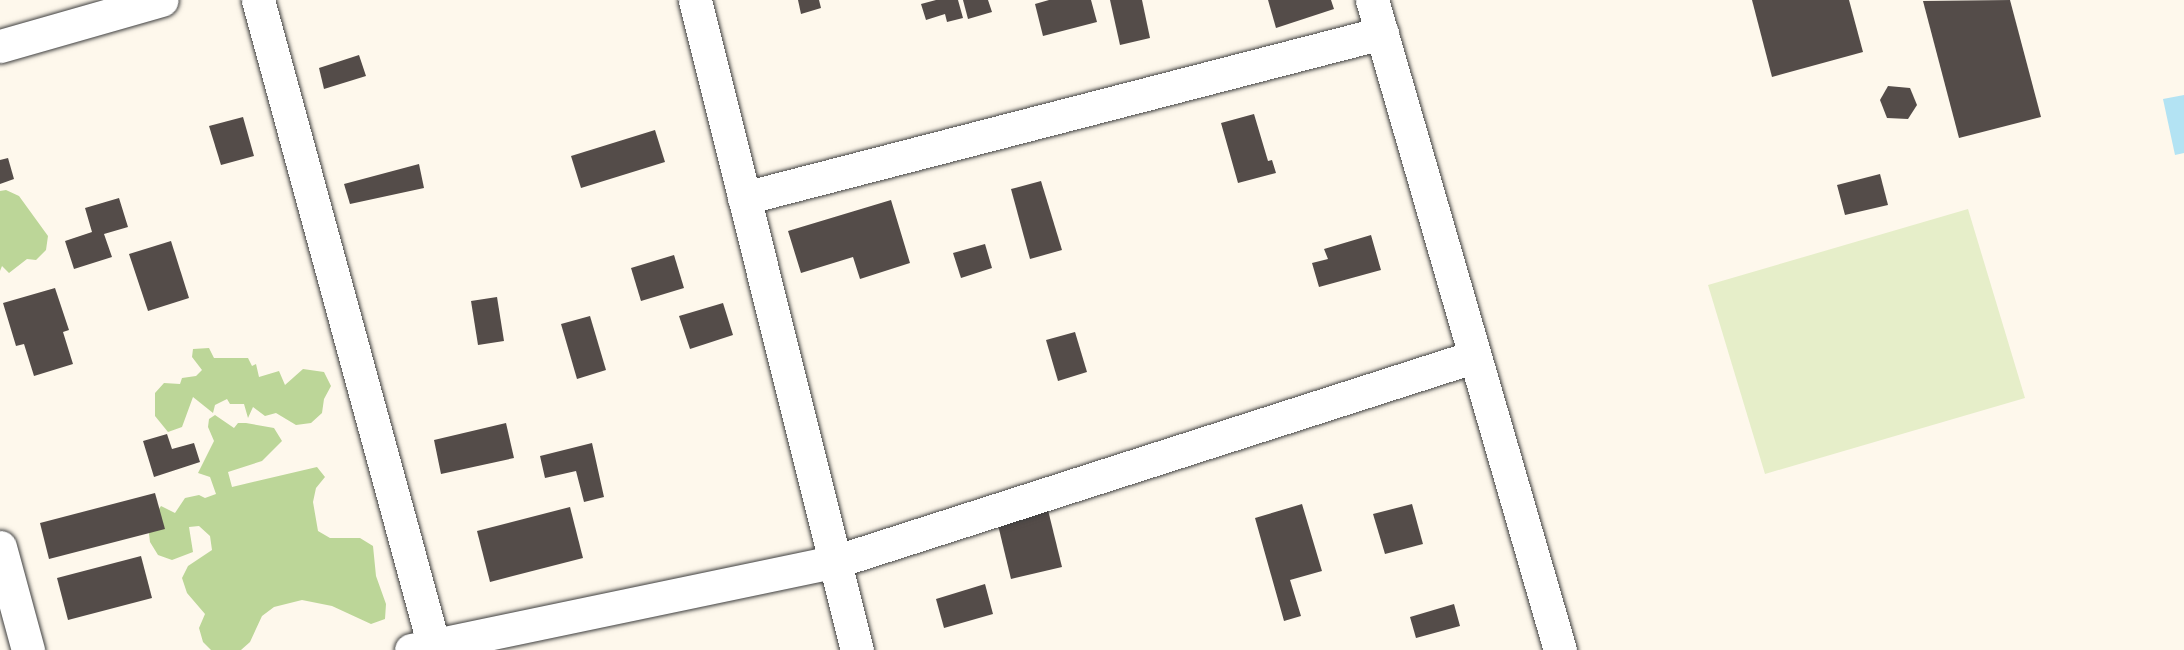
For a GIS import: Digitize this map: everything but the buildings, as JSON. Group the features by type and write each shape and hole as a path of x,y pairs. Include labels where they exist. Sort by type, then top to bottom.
{"street":[{"path":"0,46 162,0"},
{"path":"258,0 426,648 834,562 1473,357"},
{"path":"695,0 857,650"},
{"path":"1372,0 1473,357 1560,650"},
{"path":"744,198 1382,33"},
{"path":"0,547 28,650"}],"green space":[{"path":"6,190 19,196 48,236 46,250 36,260 27,259 9,273 2,266 0,271 0,191"},
{"path":"1968,209 2025,398 1765,474 1708,285"},
{"path":"209,348 214,358 248,358 252,366 256,364 259,377 279,371 285,385 303,369 324,372 331,386 324,399 322,413 311,423 296,425 276,413 265,416 253,407 248,418 244,404 230,404 227,399 215,405 213,413 193,397 182,427 168,432 155,416 155,393 164,383 180,384 182,378 196,376 202,370 192,357 193,349"},
{"path":"215,415 234,428 238,423 246,423 274,428 282,441 262,461 228,472 232,487 317,467 325,477 316,488 313,502 318,531 330,538 360,538 373,546 376,576 386,604 385,619 371,624 332,606 302,600 274,607 262,616 250,642 241,650 211,650 203,642 199,628 205,614 187,593 182,578 188,566 212,550 210,536 199,526 189,527 193,552 172,560 158,555 150,542 148,526 161,506 175,513 185,498 199,495 205,498 216,494 210,477 198,473 214,441 208,427 209,419"}],"water":[{"path":"2184,95 2184,153 2175,155 2163,99"}]}
